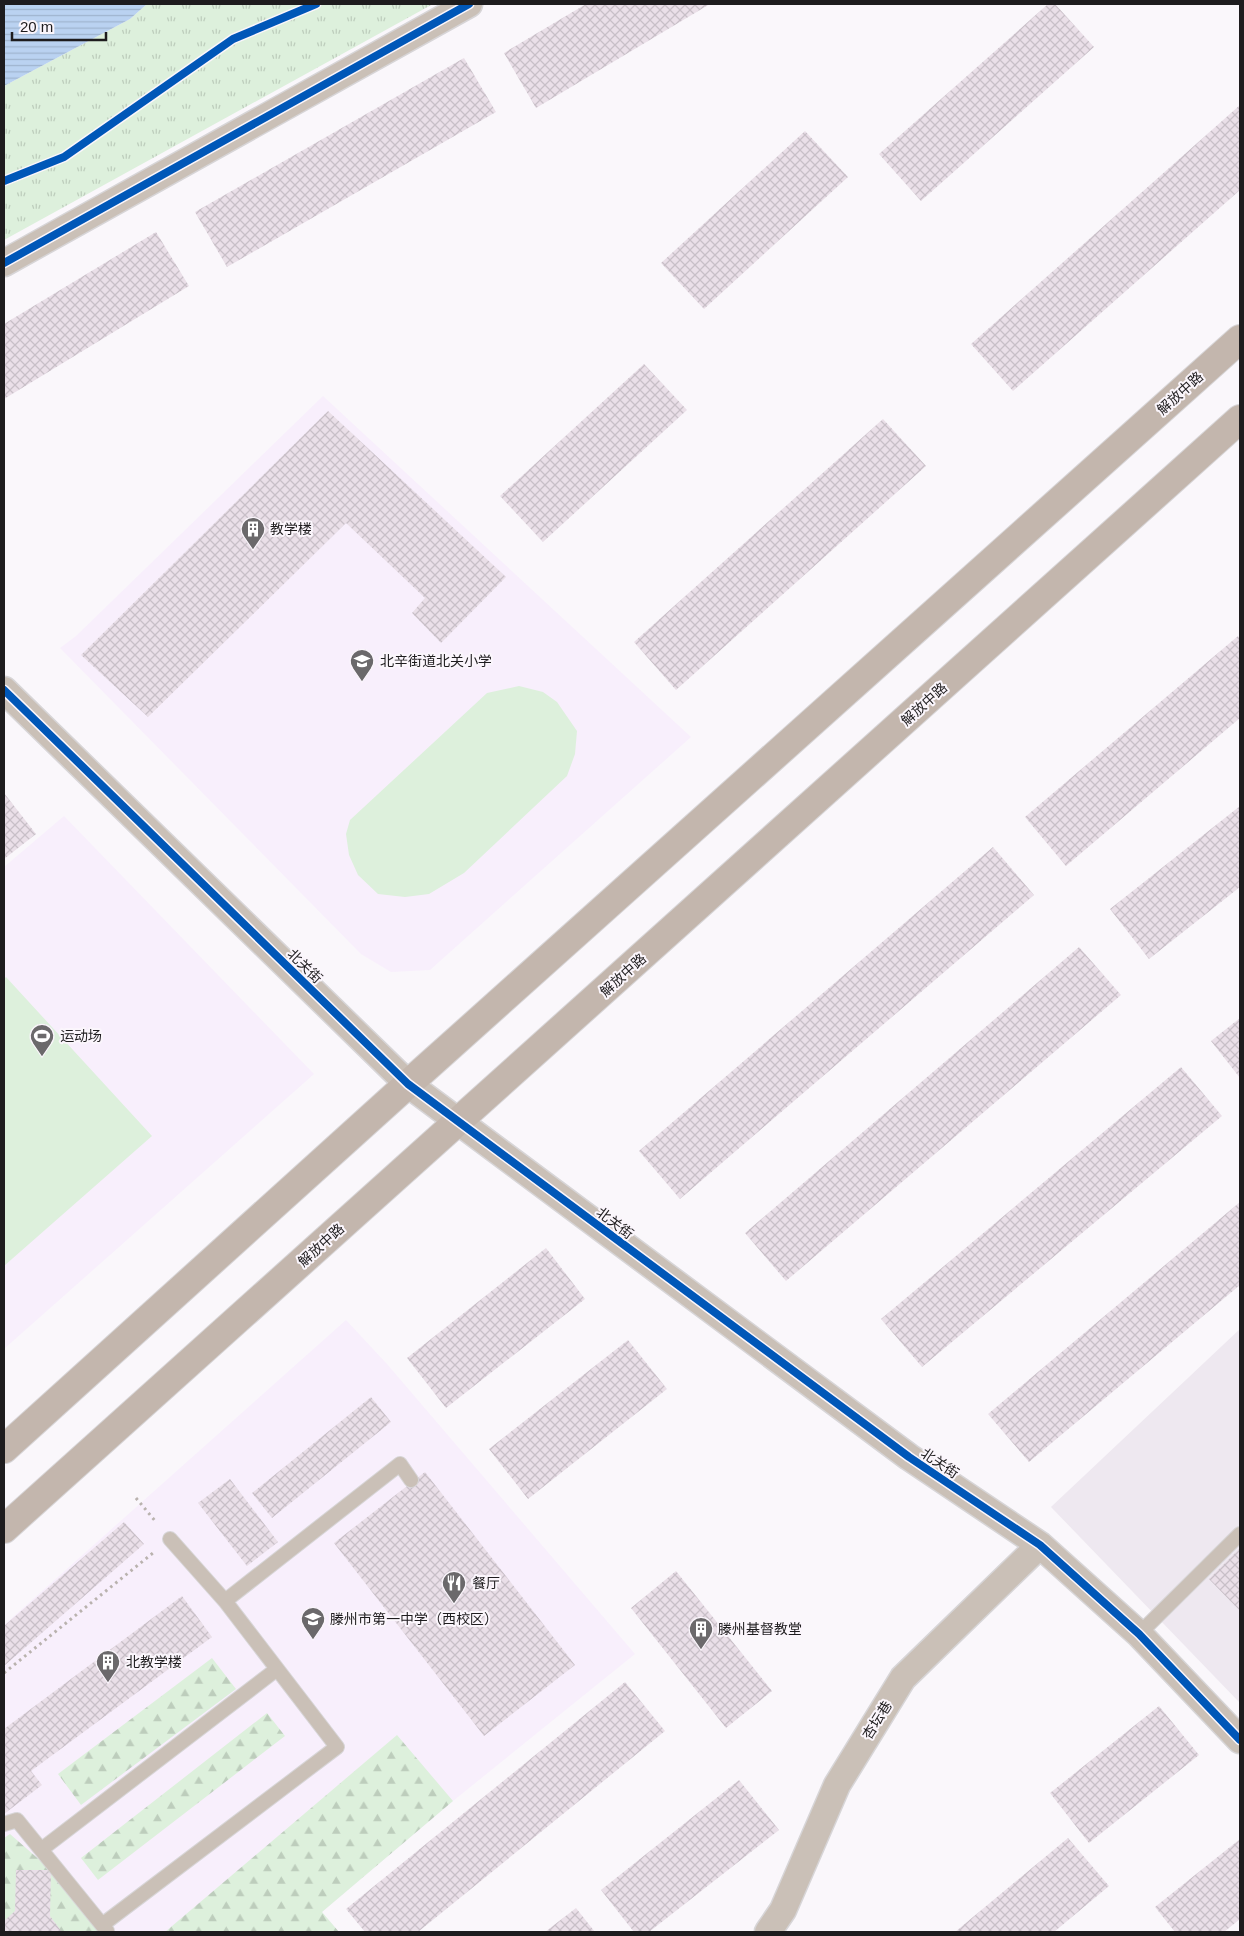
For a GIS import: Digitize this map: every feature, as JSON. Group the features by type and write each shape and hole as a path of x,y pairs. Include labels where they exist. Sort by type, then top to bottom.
{"main road":[{"name":"解放中路","path":"4,1449 408,1084 1240,339"},
{"name":"解放中路","path":"4,1529 1240,419"}],"street":[{"path":"4,263 469,4"},
{"name":"北关街","path":"4,690 408,1084 909,1457 1040,1545 1139,1634 1240,1740"},
{"name":"杏坛巷","path":"768,1932 783,1910 837,1785 903,1678 1040,1545"}],"lane":[{"path":"225,1601 400,1464 411,1480"},
{"path":"1139,1634 1240,1534"},
{"path":"4,1824 18,1820 105,1929 337,1747 225,1601 170,1539"},
{"path":"42,1849 277,1669"}],"path":[{"path":"4,1673 170,1539 136,1498"}],"shaded area":[{"name":"北辛街道北关小学","path":"323,396 691,737 430,970 391,972 361,954 60,648 76,636"},
{"path":"64,816 314,1074 4,1349 4,867"},
{"name":"滕州市第一中学（西校区）","path":"346,1320 387,1364 635,1654 453,1801 322,1912 339,1932 4,1932 4,1625"},
{"path":"1240,1329 1240,1703 1051,1507"}],"green space":[{"path":"147,4 433,4 4,240 4,86 130,19"},
{"path":"519,686 543,692 557,702 577,731 575,754 567,776 464,873 429,894 405,897 378,894 358,875 349,855 346,834 350,820 487,693"},
{"name":"运动场","path":"6,977 152,1136 4,1266 4,979"},
{"path":"212,1658 236,1689 81,1805 58,1774"},
{"path":"267,1713 285,1736 98,1880 81,1858"},
{"path":"397,1735 453,1801 322,1912 339,1932 165,1932"},
{"path":"10,1834 51,1870 99,1932 4,1932 4,1838"}],"water":[{"path":"4,4 147,4 130,19 4,86"}],"building":[{"path":"586,4 710,4 536,108 504,53"},
{"path":"1048,4 1055,4 1094,47 921,201 879,154"},
{"path":"464,58 496,112 227,267 195,212"},
{"path":"1240,105 1240,190 1013,391 971,344"},
{"path":"805,131 848,177 704,309 661,263"},
{"path":"156,232 189,286 4,399 4,324"},
{"path":"644,364 687,410 543,542 500,496"},
{"name":"教学楼","path":"328,411 506,577 441,643 412,613 425,598 346,523 148,717 81,655"},
{"path":"883,419 926,466 676,690 634,642"},
{"path":"1238,636 1240,639 1240,718 1066,866 1025,817"},
{"path":"4,793 36,834 4,859"},
{"path":"1240,806 1240,887 1149,959 1110,909"},
{"path":"993,847 1034,895 680,1199 639,1151"},
{"path":"1079,947 1121,995 786,1281 745,1233"},
{"path":"1240,1018 1240,1078 1211,1041"},
{"path":"1181,1067 1222,1116 922,1367 881,1319"},
{"path":"1240,1202 1240,1285 1029,1462 988,1414"},
{"path":"546,1248 585,1299 446,1408 407,1358"},
{"path":"628,1340 667,1389 528,1499 489,1449"},
{"path":"371,1397 391,1422 272,1518 252,1493"},
{"name":"餐厅","path":"425,1472 575,1665 484,1736 334,1543"},
{"path":"230,1479 278,1542 247,1566 198,1503"},
{"path":"124,1522 144,1544 4,1666 4,1626"},
{"path":"1240,1548 1240,1611 1209,1579"},
{"name":"滕州基督教堂","path":"676,1571 772,1691 726,1728 631,1608"},
{"name":"北教学楼","path":"182,1596 212,1637 31,1771 42,1785 4,1814 4,1729"},
{"path":"625,1682 665,1731 418,1932 365,1932 346,1909"},
{"path":"1159,1706 1199,1755 1089,1843 1050,1793"},
{"path":"739,1780 779,1830 649,1932 634,1932 601,1890"},
{"path":"1068,1838 1109,1886 1054,1932 955,1932"},
{"path":"1240,1839 1240,1919 1224,1932 1175,1932 1155,1907"},
{"path":"16,1870 51,1870 50,1916 62,1932 4,1932 4,1921 15,1911"},
{"path":"576,1908 595,1932 545,1932"}],"cycle path":[{"path":"4,181 64,157 233,39 316,4"},
{"path":"4,263 469,4"},
{"path":"4,690 408,1084 909,1457 1040,1545 1139,1634 1240,1740"}],"place":[{"name":"教学楼","path":"253,550"},
{"name":"北辛街道北关小学","path":"362,682"},
{"name":"运动场","path":"42,1057"},
{"name":"餐厅","path":"454,1604"},
{"name":"滕州市第一中学（西校区）","path":"313,1640"},
{"name":"滕州基督教堂","path":"701,1650"},
{"name":"北教学楼","path":"108,1683"}]}
